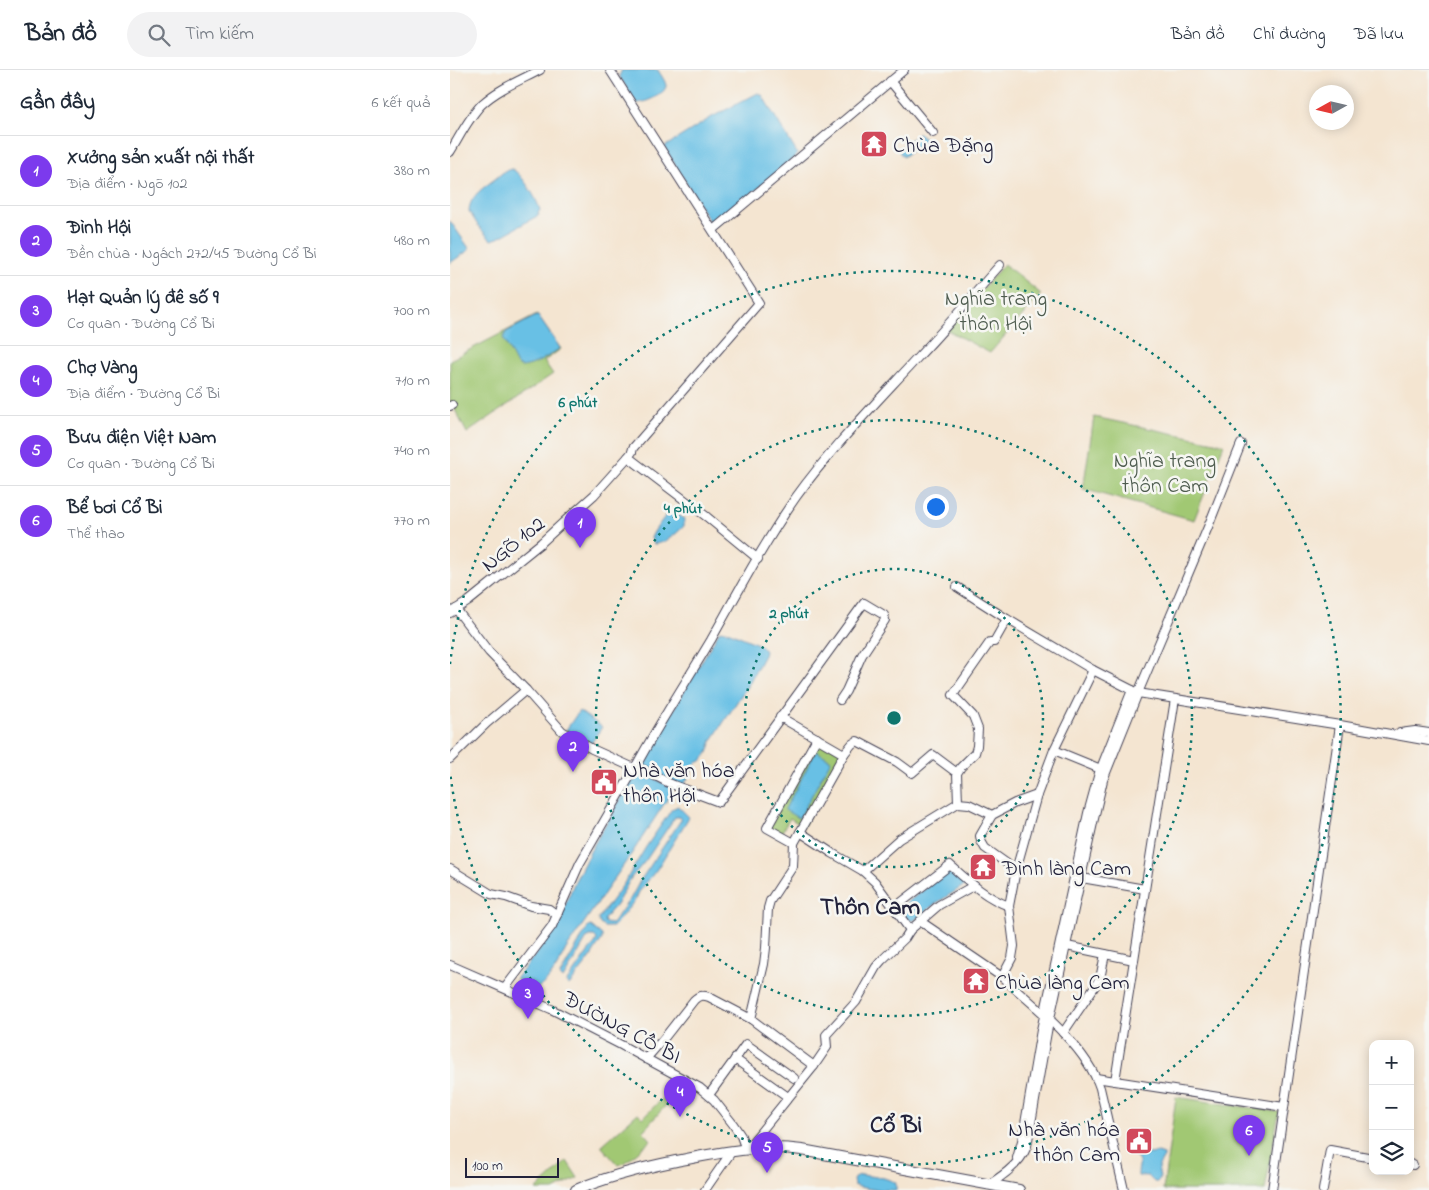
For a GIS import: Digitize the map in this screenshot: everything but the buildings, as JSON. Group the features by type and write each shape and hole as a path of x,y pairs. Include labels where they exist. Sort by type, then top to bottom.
{"main road":[{"path":"576,1190 636,1170 699,1156 732,1151 782,1148 802,1150 1019,1190"}],"street":[{"path":"450,152 471,118 484,102 540,70"},
{"path":"612,71 713,230 904,70"},
{"path":"890,81 933,133"},
{"name":"NGÕ 102","path":"453,611 541,543 594,495 759,304 713,230"},
{"path":"505,988 546,934 557,915 580,863 652,736 797,497 840,443 1000,265"},
{"path":"988,1185 1022,1156 1027,1144 1047,1018 1078,878 1087,820 1104,770 1135,691 1208,527 1241,444"},
{"path":"630,454 758,559"},
{"path":"957,587 1093,670 1135,691 1429,741"},
{"path":"453,611 562,731 592,749 671,784 719,802 864,603 884,616 885,620 862,655 840,700"},
{"path":"958,803 957,773 975,753 978,728 973,716 953,695 990,642 994,642 1007,619"},
{"path":"1002,976 1012,958 1014,946 1009,906 1016,870 1037,795 1054,750 1093,670"},
{"path":"450,759 487,723 526,690"},
{"path":"1116,1081 1175,699"},
{"path":"780,717 844,754"},
{"path":"1272,1190 1340,725"},
{"path":"1390,734 1415,731 1429,733"},
{"path":"794,843 767,828 817,738"},
{"path":"750,1019 764,964 770,901 793,866 794,843 844,754 852,744 857,741 897,762 912,773 933,755 957,773"},
{"path":"1054,750 1104,770"},
{"path":"1016,870 985,848 980,836 992,815 1014,803 1037,795"},
{"path":"863,871 898,840 958,803 969,804 992,815"},
{"path":"800,832 863,871 875,882 910,930"},
{"path":"894,908 950,865 973,886 992,899 1009,906"},
{"path":"450,869 492,894 531,906 548,909 557,915"},
{"path":"1078,878 1145,889"},
{"path":"746,1150 814,1066 827,1047 826,1035 856,1002 882,960 905,938 920,920 939,905 973,886"},
{"path":"920,920 1002,976 1063,1033 1085,1058 1096,1078 1124,1190"},
{"path":"1063,946 1134,960"},
{"path":"1063,1033 1097,983 1105,954"},
{"name":"ĐƯỜNG CỔ BI","path":"450,966 551,1009 700,1088 709,1095 733,1124 741,1136 746,1150"},
{"path":"646,1059 694,1000 698,996 707,996 750,1019 814,1066"},
{"path":"709,1095 746,1044 794,1078"},
{"path":"735,1059 788,1098"},
{"path":"1096,1078 1284,1107"},
{"path":"1323,1190 1330,1150 1369,1157"},
{"path":"705,1190 732,1151"}],"green space":[{"name":"Nghĩa trang thôn Hội","path":"1004,264 1041,294 990,353 947,330"},
{"path":"537,315 561,349 544,361 553,374 467,433 453,406 450,406 450,360"},
{"name":"Nghĩa trang thôn Cam","path":"1094,417 1224,444 1194,520 1083,489"},
{"path":"817,738 844,754 803,827 790,818 780,835 767,828"},
{"path":"677,1083 683,1086 643,1131 651,1140 625,1163 618,1165 601,1146 638,1113 643,1118"},
{"path":"1176,1097 1279,1112 1265,1190 1163,1190"},
{"path":"567,1161 578,1178 554,1190 536,1190"}],"water":[{"path":"622,70 658,70 666,85 665,88 663,92 654,98 636,103 619,76"},
{"path":"758,93 762,95 797,153 796,156 713,227 664,147 712,117"},
{"path":"919,133 925,140 903,157 898,150"},
{"path":"512,169 524,181 532,194 540,210 539,215 491,240 479,227 469,211 470,205 476,194 505,171"},
{"path":"450,221 469,250 450,263"},
{"path":"538,316 560,348 537,363 521,367 517,365 503,338 506,332"},
{"path":"672,510 684,519 684,526 666,540 654,544 651,538 653,534 669,511"},
{"path":"720,630 730,632 760,645 765,651 764,655 748,685 712,740 708,753 701,761 696,763 684,785 677,784 644,766 643,762"},
{"path":"579,711 602,727 590,745 566,730"},
{"path":"816,751 831,760 798,818 785,809"},
{"path":"638,772 673,788 672,792 566,949 546,982 536,989 516,979 557,925 575,881 591,850 627,786"},
{"path":"678,806 689,817 636,899 613,927 604,927 598,919 623,885 672,809","holes":["675,817 679,817 681,820 632,896 612,924 605,923 604,919 616,905 631,878 646,860"]},
{"path":"952,869 965,885 935,904 915,920 907,921 900,908"},
{"path":"591,926 602,935 602,939 589,960 568,985 568,979 594,945 597,939 594,936 587,938 563,979 560,975 588,927"},
{"path":"1136,1149 1148,1154 1158,1153 1164,1155 1158,1167 1160,1178 1158,1182 1154,1182 1148,1176 1138,1176 1139,1162 1133,1153"},
{"path":"856,1176 884,1178 895,1182 896,1190 869,1189 854,1185 853,1180"}],"place":[{"name":"Chùa Đặng","path":"874,144"},
{"name":"Xưởng sản xuất nội thất","path":"580,548"},
{"name":"Đình Hội","path":"573,772"},
{"name":"Nhà văn hóa thôn Hội","path":"604,782"},
{"name":"Đình làng Cam","path":"983,867"},
{"name":"Chùa làng Cam","path":"976,981"},
{"name":"Hạt Quản lý đê số 9","path":"528,1019"},
{"name":"Chợ Vàng","path":"680,1117"},
{"name":"Nhà văn hóa thôn Cam","path":"1139,1141"},
{"name":"Bể bơi Cổ Bi","path":"1249,1156"},
{"name":"Bưu điện Việt Nam","path":"767,1173"}],"district":[{"name":"Thôn Cam","path":"870,906"},
{"name":"Cổ Bi","path":"896,1124"}]}
